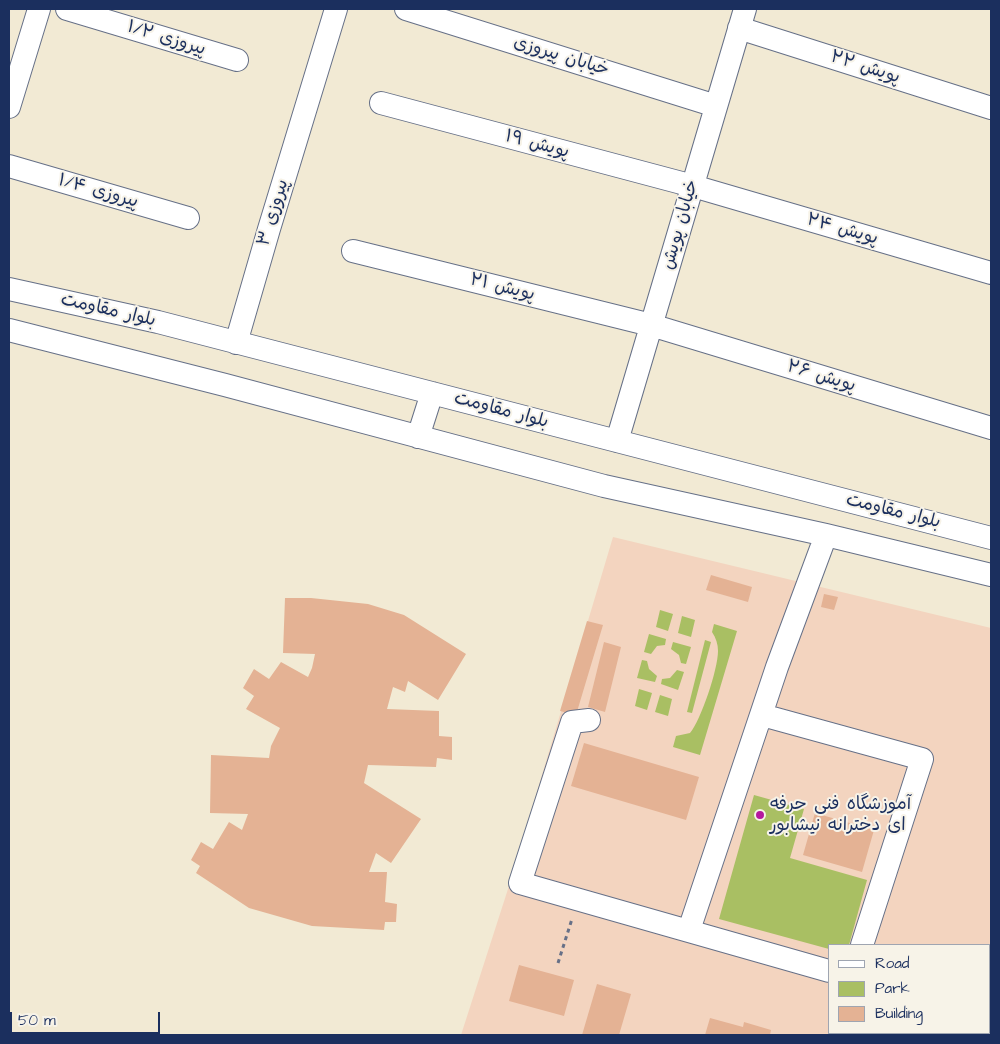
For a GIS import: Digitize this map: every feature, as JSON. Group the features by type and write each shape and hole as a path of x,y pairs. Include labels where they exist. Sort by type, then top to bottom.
{"street":[{"path":"9,107 39,9"},
{"name":"پیروزی ۱/۲","path":"67,9 236,60"},
{"name":"پیروزی ۳","path":"236,343 336,9"},
{"name":"خیابان پیروزی","path":"406,9 716,106"},
{"name":"خیابان پویش","path":"617,442 742,18"},
{"name":"پویش ۲۲","path":"742,18 991,108"},
{"name":"پویش ۱۹","path":"382,103 692,186"},
{"name":"پیروزی ۱/۴","path":"9,166 188,218"},
{"name":"پویش ۲۴","path":"692,186 991,274"},
{"name":"پویش ۲۱","path":"353,251 652,325"},
{"name":"بلوار مقاومت","path":"9,289 158,322 991,538"},
{"name":"پویش ۲۶","path":"652,325 991,428"},
{"path":"9,330 604,486 826,535 991,575"},
{"path":"418,436 432,393"},
{"path":"690,930 777,667 826,535"},
{"path":"762,715 922,759 862,944"},
{"path":"588,720 572,722 520,883 828,971"}],"path":[{"path":"558,963 579,899"}],"shaded area":[{"name":"آموزشگاه فنی حرفه ای دخترانه نیشابور","path":"613,537 991,628 991,1035 461,1035 508,889"}],"green space":[{"path":"660,610 673,614 668,631 656,627"},
{"path":"682,616 695,620 691,637 678,633"},
{"path":"714,624 737,631 700,755 673,747 676,736 690,733 708,694 718,651 718,646 712,632"},
{"path":"649,634 666,639 665,645 657,646 651,654 644,652"},
{"path":"705,640 711,642 692,713 687,712"},
{"path":"673,642 691,647 686,664 681,663 679,655 671,649"},
{"path":"642,660 647,661 649,669 657,676 655,682 637,678"},
{"path":"677,670 684,672 678,690 661,684 662,679 670,678"},
{"path":"639,689 652,693 647,710 635,706"},
{"path":"660,695 672,699 668,716 655,712"},
{"path":"754,795 804,809 790,858 867,880 849,944 828,944 828,949 719,919"}],"building":[{"path":"711,575 752,587 748,602 706,590"},
{"path":"824,594 838,597 834,610 821,607"},
{"path":"285,598 311,598 368,604 404,615 466,654 438,700 408,681 405,692 393,687 387,709 439,711 439,736 452,737 452,760 437,758 436,767 368,765 364,783 421,819 391,863 376,853 369,872 387,872 385,902 397,904 396,922 385,922 384,930 312,926 249,908 196,873 200,866 191,860 201,842 213,849 229,822 242,830 248,814 210,813 211,755 269,758 271,746 280,728 246,709 254,696 243,688 254,669 269,679 281,662 308,677 312,668 315,654 283,653"},
{"path":"587,621 603,625 576,715 560,711"},
{"path":"604,642 621,647 605,712 588,707"},
{"path":"584,743 699,777 686,820 571,786"},
{"path":"815,813 874,830 862,872 803,855"},
{"path":"519,965 574,980 564,1016 509,1001"},
{"path":"597,984 631,994 619,1035 582,1035"},
{"path":"710,1018 743,1027 744,1022 771,1030 770,1035 705,1035"}],"place":[{"name":"آموزشگاه فنی حرفه ای دخترانه نیشابور","path":"760,815"}]}
